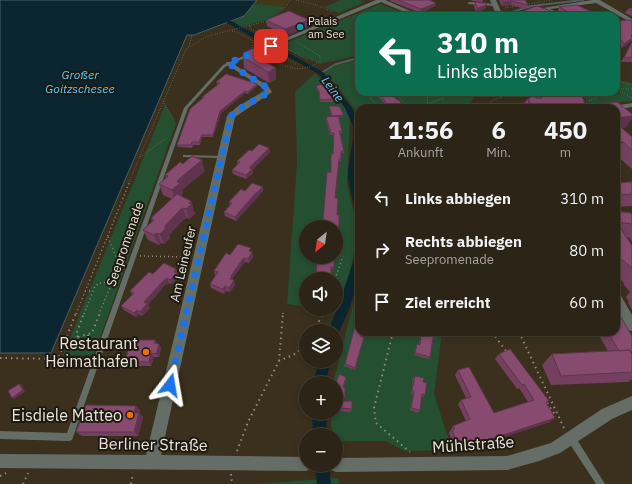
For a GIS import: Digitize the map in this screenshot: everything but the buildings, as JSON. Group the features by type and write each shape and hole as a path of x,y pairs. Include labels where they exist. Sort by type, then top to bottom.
{"street":[{"path":"284,40 380,0 409,12"},
{"path":"552,12 546,8 596,1 616,12"},
{"path":"494,2 500,12"},
{"path":"620,14 632,21"},
{"name":"Am Leineufer","path":"152,462 231,116 235,112 260,99 268,92 266,87 228,63"},
{"path":"620,107 632,105"},
{"path":"620,110 628,114"},
{"path":"620,304 632,326"},
{"name":"Mühlstraße","path":"343,465 507,463 539,454 571,438 607,414 632,403"},
{"name":"Berliner Straße","path":"0,461 299,464"}],"lane":[{"path":"469,3 494,2"},
{"name":"Seepromenade","path":"0,435 69,437 125,275 186,108 228,63 284,40"},
{"path":"185,156 222,157"},
{"path":"571,438 601,484"}],"path":[{"path":"189,46 208,36 271,19 286,7 290,0"},
{"path":"296,0 316,5 342,16"},
{"path":"525,4 553,0"},
{"path":"500,12 521,6"},
{"name":"Seepromenade","path":"58,359 139,158 163,101 189,46 192,35"},
{"path":"269,59 291,69 305,69 320,61 320,56 297,42 292,37"},
{"path":"620,82 632,85"},
{"path":"627,88 632,85"},
{"path":"620,89 632,89"},
{"path":"620,91 632,98"},
{"path":"374,96 370,97 375,104"},
{"path":"398,96 405,104"},
{"path":"428,96 427,104 444,98 444,96"},
{"path":"488,104 495,99 507,96"},
{"path":"581,97 587,102 597,96"},
{"path":"139,158 178,129 163,101"},
{"path":"78,337 76,335 95,286 125,275 108,237"},
{"path":"138,256 198,258"},
{"path":"63,346 78,337 92,333 111,285 109,282"},
{"path":"85,291 92,291"},
{"path":"236,463 237,447 279,361 283,310"},
{"path":"88,335 88,341 100,347"},
{"path":"392,336 374,408 376,423 416,458 418,465"},
{"path":"495,336 507,352"},
{"path":"520,336 558,418"},
{"path":"279,361 297,353 299,350"},
{"path":"0,358 80,360"},
{"path":"545,401 571,438"},
{"path":"231,477 232,484"}],"green space":[{"path":"341,0 360,0 365,2 339,13 324,7"},
{"path":"261,4 285,7 266,20 240,27 233,21 244,16 252,5"},
{"path":"380,4 401,12 361,12"},
{"path":"355,14 355,56 320,64 278,46"},
{"path":"355,61 355,96 474,96 470,104 355,104 355,110 338,87 323,73 337,65"},
{"path":"315,73 330,88 350,115 347,185 355,217 355,246 351,268 343,296 343,272 299,272 299,306 287,304 297,163 295,92"},
{"path":"620,80 632,83 632,101 591,104 582,96 620,96"},
{"path":"165,105 176,123 94,355 63,355"},
{"path":"355,298 355,336 441,336 434,394 452,450 404,451 386,441 343,441 343,428 331,428 331,420 343,420 343,376 335,376 337,368 343,368 343,344"},
{"path":"338,478 339,484 253,484"}],"sand":[{"path":"257,0 289,0 285,7 261,4 252,5"}],"water":[{"name":"Großer Goitzschesee","path":"0,0 257,0 244,16 194,35 187,35 51,353 0,353"}],"waterway":[{"path":"512,12 531,6 583,0"},
{"name":"Leine","path":"229,22 321,73 348,108 355,122"},
{"path":"321,73 336,64 355,59"},
{"name":"Leine","path":"355,152 352,169 352,179 355,191"},
{"name":"Leine","path":"337,324 355,272"},
{"name":"Leine","path":"321,376 323,368"},
{"name":"Leine","path":"319,420 320,428"},
{"name":"Leine","path":"323,472 324,484"}],"place":[{"name":"Palais am See","path":"300,27"},
{"name":"Restaurant Heimathafen","path":"146,352"},
{"name":"Eisdiele Matteo","path":"130,415"}],"route":[{"path":"170,385 231,116 235,112 260,99 268,92 266,87 228,63 271,46"}]}
